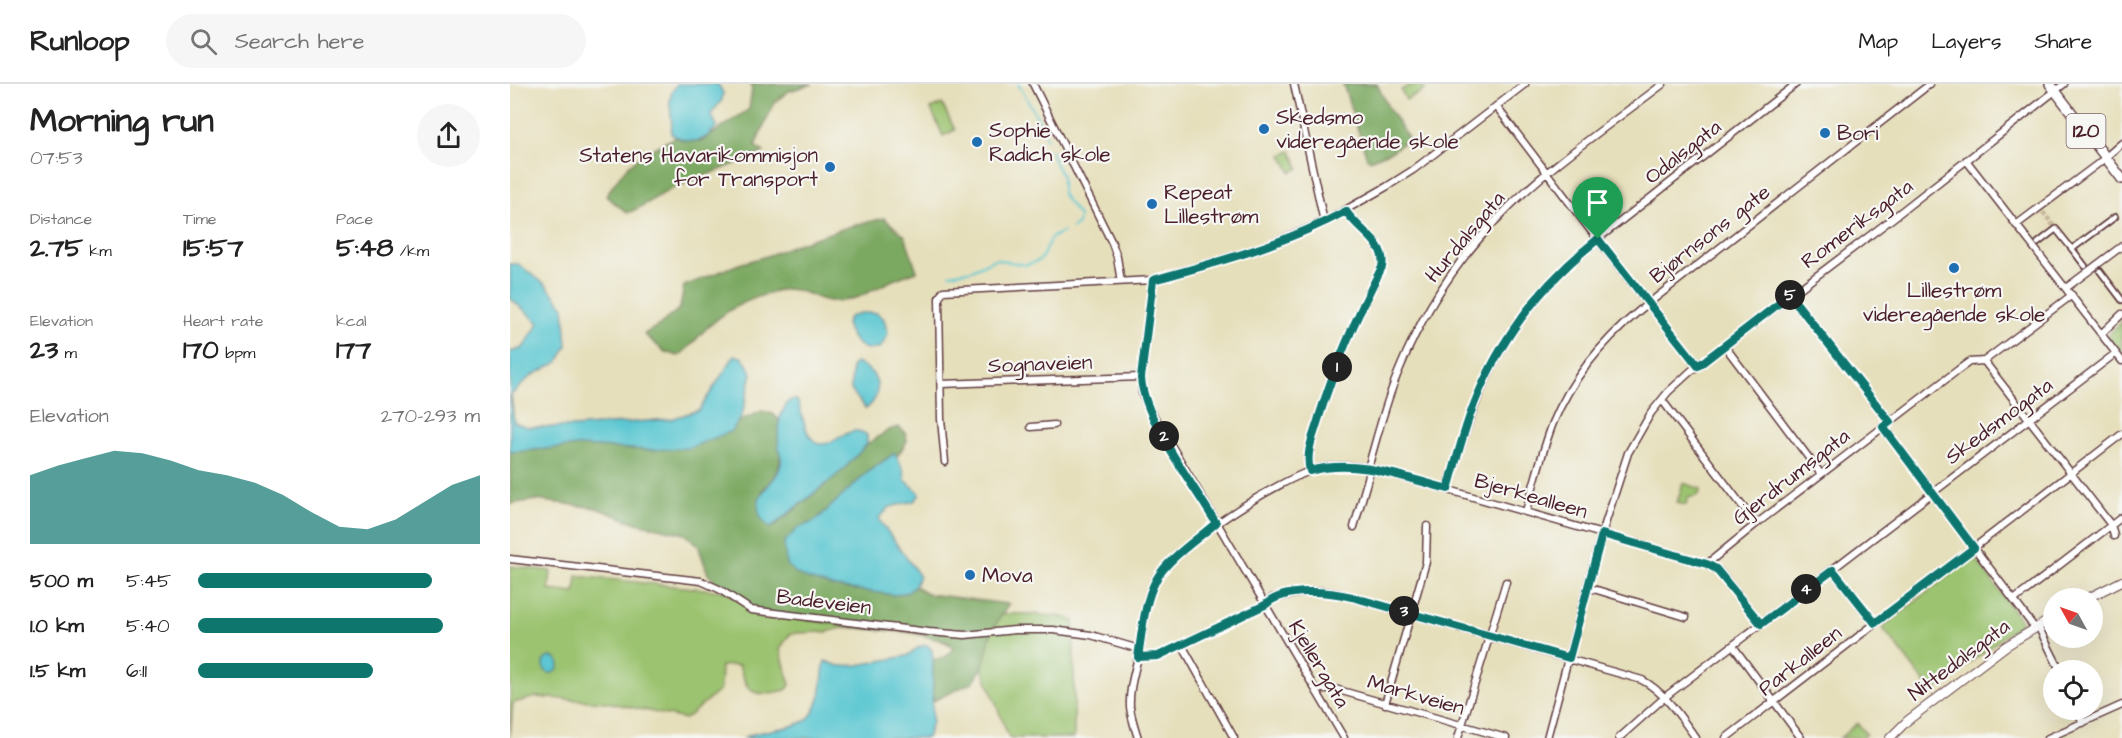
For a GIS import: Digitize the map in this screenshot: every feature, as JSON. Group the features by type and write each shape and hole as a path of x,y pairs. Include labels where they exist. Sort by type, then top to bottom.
{"main road":[{"name":"120","path":"2053,88 2122,179"}],"street":[{"path":"1033,84 1112,243 1121,282"},
{"path":"1294,84 1324,222"},
{"path":"945,462 939,298 943,291 1153,280 1258,249 1346,211 1413,170 1525,84"},
{"name":"Hurdalsgata","path":"1369,468 1399,369 1434,300 1455,268 1513,203 1663,84"},
{"name":"Odalsgata","path":"1448,489 1472,408 1500,349 1540,294 1560,272 1598,239 1796,84"},
{"name":"Bjørnsons gate","path":"1526,512 1552,425 1572,385 1610,336 1648,303 1930,84"},
{"name":"Romeriksgata","path":"1547,738 1602,534 1635,439 1662,400 1678,382 1724,345 1966,160 2053,88 2064,84"},
{"path":"1497,106 1698,366"},
{"path":"2016,225 2122,143"},
{"path":"1966,160 2122,361"},
{"path":"1310,471 1307,461 1309,450 1325,399 1357,317 1382,267 1383,260 1380,249 1353,222 1346,211"},
{"path":"2072,249 2115,217"},
{"path":"2038,243 2056,229 2085,266"},
{"path":"2066,288 2122,246"},
{"path":"2100,271 2122,300"},
{"name":"Kjellergata","path":"1153,280 1141,378 1142,393 1153,418 1344,738"},
{"path":"1790,295 1890,422"},
{"name":"Gjerdrumsgata","path":"1707,564 1821,474 1969,363 1984,361 2072,295"},
{"path":"2101,334 2122,314"},
{"path":"1724,345 1821,474"},
{"name":"Skedsmogata","path":"1619,738 1665,697 2116,353"},
{"path":"1984,361 2072,474 2110,525 2115,536"},
{"name":"Sognaveien","path":"941,384 1141,378"},
{"path":"1662,400 1756,524"},
{"path":"1031,427 1054,426"},
{"path":"1883,427 2036,627 2054,660"},
{"name":"Parkalleen","path":"1726,738 2122,434"},
{"name":"Bjerkealleen","path":"1138,738 1130,709 1130,692 1148,601 1154,582 1161,572 1216,523 1286,482 1310,471 1337,466 1369,468 1707,564 1719,571 1761,624"},
{"path":"1354,527 1369,468"},
{"path":"2014,600 2122,517"},
{"path":"1385,704 1426,562 1427,526"},
{"name":"Badeveien","path":"510,559 701,581 751,610 965,635 1015,630 1053,630 1091,635 1139,649"},
{"path":"1833,570 1875,623"},
{"path":"2103,590 2122,581"},
{"path":"1458,738 1506,582"},
{"path":"1587,587 1686,616"},
{"path":"1138,657 1158,656 1265,605 1272,598 1322,591 1352,597 1642,680 1665,697 1696,738"},
{"name":"Nittedalsgata","path":"1890,738 1907,721 2006,646 2043,623"},
{"path":"1182,645 1234,738"},
{"path":"1732,646 1802,738"},
{"name":"Markveien","path":"1316,691 1335,689 1506,738"},
{"path":"2048,738 2122,705"}],"green space":[{"path":"750,84 813,84 789,91 774,103 755,146 764,152 672,189 627,213 606,196 628,167 644,154 676,137 683,140 702,141 749,109 752,88"},
{"path":"1343,84 1377,84 1388,107 1408,138 1394,150 1370,160 1367,158"},
{"path":"1413,84 1422,84 1425,90 1406,100 1401,90"},
{"path":"942,104 955,130 943,136 931,109"},
{"path":"1291,151 1299,168 1291,172 1282,155"},
{"path":"884,218 905,236 917,271 846,300 826,301 790,289 764,295 742,303 724,314 678,356 665,352 644,334 680,308 684,286 794,245"},
{"path":"2122,321 2122,355 2109,338 2110,333"},
{"path":"762,411 773,414 779,420 780,464 777,472 762,491 773,527 842,471 867,444 889,430 899,427 906,434 907,441 898,455 893,454 868,472 815,521 798,528 797,574 835,587 895,595 908,592 915,586 928,594 1009,604 992,630 983,667 973,682 933,701 933,660 947,656 953,648 948,642 901,630 855,628 764,612 747,606 720,587 708,574 698,545 685,534 636,523 596,508 536,500 510,504 510,452 579,446 652,450 732,431 737,422"},
{"path":"1683,483 1701,489 1699,495 1688,498 1686,505 1677,503"},
{"path":"1974,556 2022,622 1932,692 1882,627"},
{"path":"510,566 551,571 549,590 575,593 577,576 935,613 1032,614 1063,617 1074,621 1074,738 1009,738 979,659 928,634 846,627 827,632 789,635 780,649 790,685 786,690 755,692 746,684 739,665 721,666 720,690 685,719 607,702 536,697 513,703 510,738"},
{"path":"1857,723 1866,734 1862,738 1840,738"}],"water":[{"path":"677,84 718,84 723,93 722,100 711,114 717,126 702,140 684,140 671,134 670,102"},
{"path":"510,264 518,264 546,285 564,307 567,346 558,362 531,376 511,395 514,422 527,427 574,427 671,419 699,410 735,355 743,358 752,373 742,415 732,431 689,448 652,450 579,446 510,452 510,352 523,348 539,323 510,298"},
{"path":"861,313 877,313 884,319 888,334 881,347 868,349 863,347 851,335 846,324 849,317"},
{"path":"855,363 869,370 877,382 876,396 866,409 851,390 852,366"},
{"path":"790,400 797,400 808,433 816,443 828,443 855,431 867,435 867,444 842,471 770,528 761,518 758,509 759,501 779,471 781,460 778,429 783,411"},
{"path":"895,453 904,471 905,480 919,492 919,496 914,501 890,507 879,518 919,575 915,586 908,592 895,595 835,587 797,574 788,566 785,541 798,528 815,521 868,472"},
{"path":"927,645 932,650 933,660 932,722 927,738 743,738 796,725 809,718 819,699 825,661 839,666 858,665 907,656 919,647"},
{"path":"548,657 554,657 559,665 557,671 548,673 543,668 543,662"}],"waterway":[{"path":"1018,84 1038,118 1047,139"},
{"path":"1051,150 1062,176 1062,194 1079,216 1078,224 1071,229"},
{"path":"950,274 972,270 995,259 1025,265 1038,261 1051,238 1064,231"}],"tunnel":[{"path":"2043,212 2056,229"}],"place":[{"name":"Skedsmo videregående skole","path":"1264,129"},
{"name":"Bori","path":"1825,133"},
{"name":"Sophie Radich skole","path":"977,142"},
{"name":"Statens Havarikommisjon for Transport","path":"830,167"},
{"name":"Repeat Lillestrøm","path":"1152,204"},
{"name":"Lillestrøm videregående skole","path":"1954,268"},
{"name":"Mova","path":"970,575"}],"route":[{"path":"1346,211 1353,222 1377,245 1383,254 1383,260 1382,267 1343,349 1325,399 1309,450 1307,461 1310,471 1323,467 1355,465 1448,489 1472,408 1500,349 1526,310 1540,294 1560,272 1598,239 1698,366 1790,295 1890,422 1883,427 1974,548 1875,623 1833,570 1761,624 1716,569 1707,564 1602,534 1569,658 1352,597 1322,591 1272,598 1265,605 1158,656 1138,657 1148,601 1154,582 1161,572 1216,523 1153,418 1142,393 1141,378 1153,280 1258,249 1346,211"}]}
